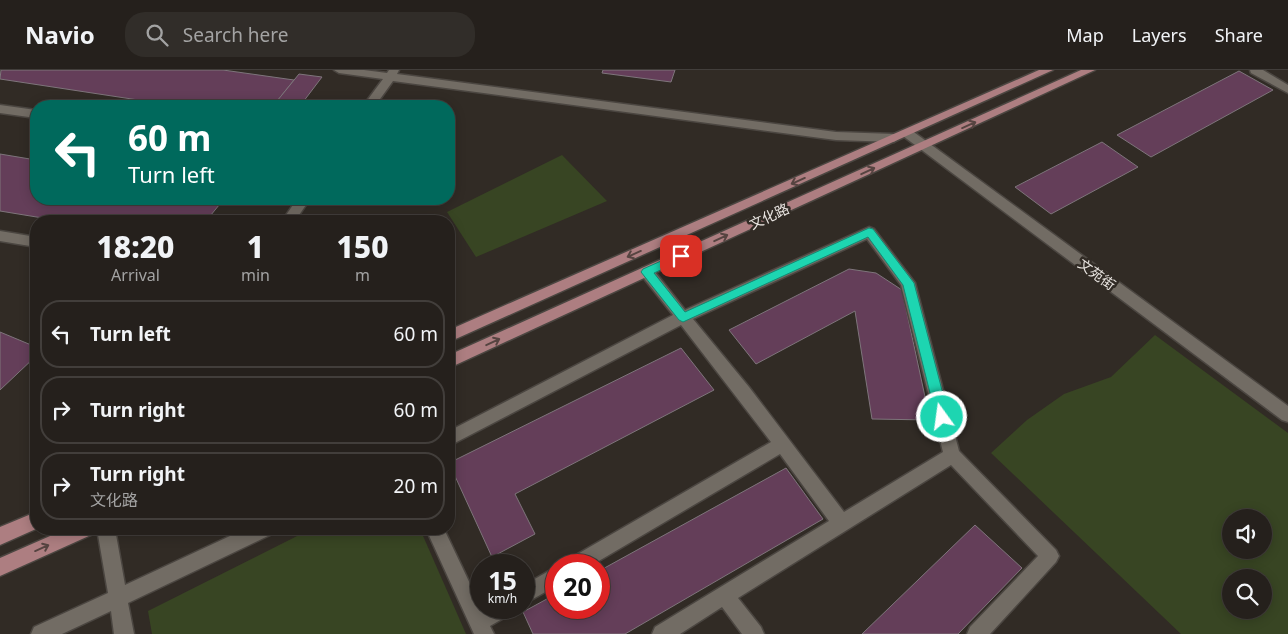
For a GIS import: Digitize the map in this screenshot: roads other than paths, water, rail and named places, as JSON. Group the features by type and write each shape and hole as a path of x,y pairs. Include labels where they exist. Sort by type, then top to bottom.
{"main road":[{"name":"文化路","path":"455,333 1048,70"},
{"name":"文化路","path":"455,359 1090,70"},
{"path":"0,536 30,523"},
{"path":"0,567 72,535"}],"street":[{"path":"339,70 392,73 836,136 901,135"},
{"path":"1258,70 1255,71 1288,90"},
{"path":"373,100 392,73"},
{"path":"0,109 30,113"},
{"name":"文苑街","path":"901,135 924,146 1288,415"},
{"path":"455,436 683,317 869,232 908,283 952,455 1050,556 977,634"},
{"path":"0,236 30,241"},
{"path":"647,272 743,392 841,523"},
{"path":"594,554 782,444"},
{"path":"662,634 952,455"},
{"path":"107,535 124,634"},
{"path":"41,634 251,535"},
{"path":"438,535 481,628 490,619"},
{"path":"724,596 754,634"}]}
